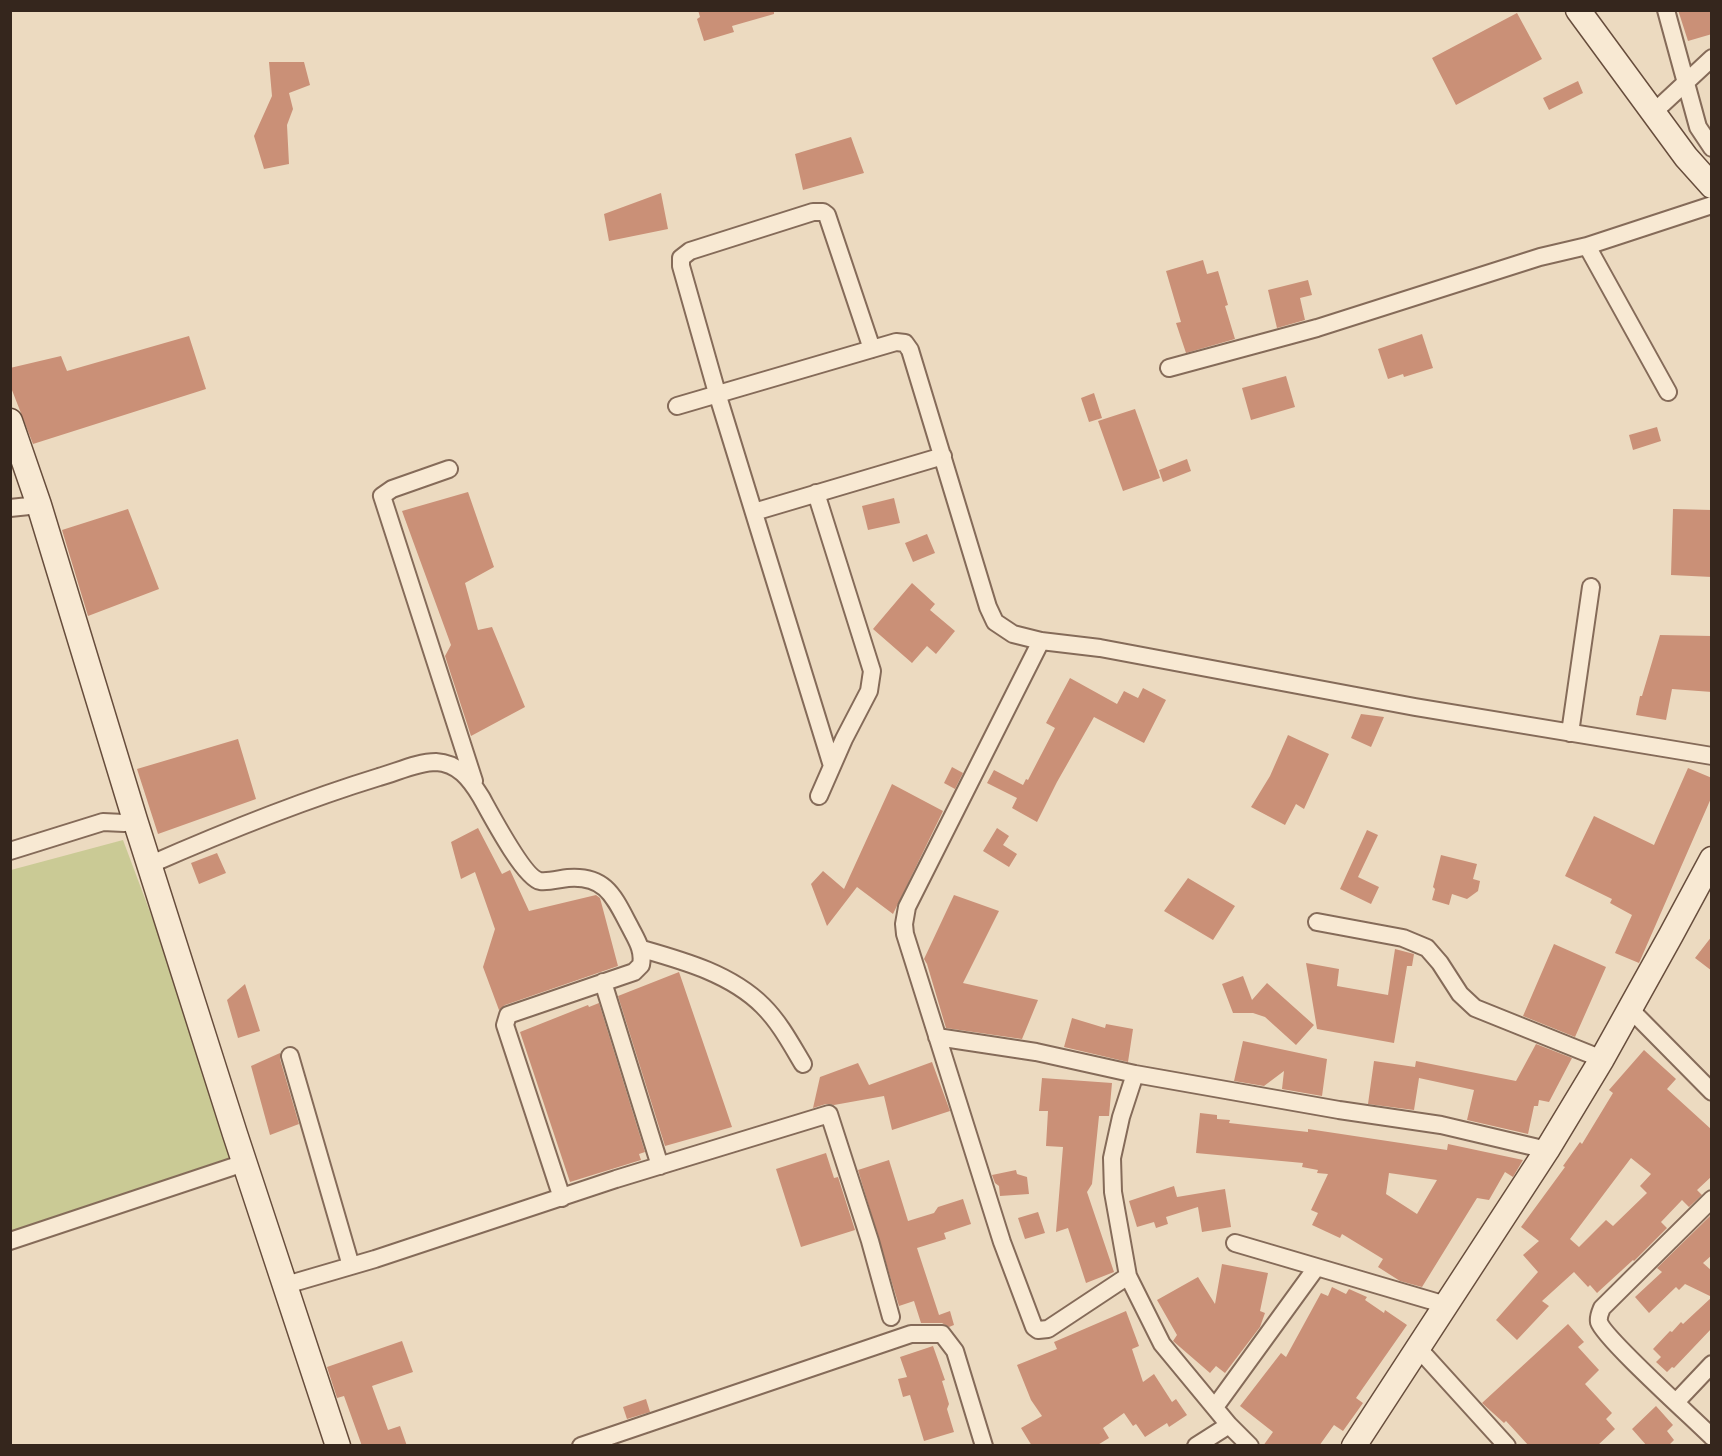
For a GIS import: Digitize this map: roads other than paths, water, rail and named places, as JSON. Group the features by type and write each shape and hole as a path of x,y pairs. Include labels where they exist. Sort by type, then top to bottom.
{"main road":[{"path":"1578,10 1686,157 1712,199"},
{"path":"1686,157 1712,186"},
{"path":"10,421 39,505 149,865 244,1163 338,1446"},
{"path":"1354,1446 1547,1150 1602,1059 1712,859"}],"street":[{"path":"1657,10 1674,39"},
{"path":"1666,10 1698,127 1712,148"},
{"path":"1654,112 1712,58"},
{"path":"1168,368 1317,328 1540,257 1587,246 1712,205"},
{"path":"832,766 717,393 681,266 681,258 690,251 813,212 823,212 827,215 872,349"},
{"path":"1587,246 1668,392"},
{"path":"677,406 896,342 905,343 910,350 988,607 995,622 1012,634 1041,641 1100,648 1415,707 1712,756"},
{"path":"754,512 943,456"},
{"path":"449,469 392,489 382,496 477,790"},
{"path":"816,493 872,671 869,691 819,796"},
{"path":"10,508 39,505"},
{"path":"1570,733 1591,586"},
{"path":"1041,641 907,907 905,934 1002,1242 1034,1327 1038,1330 1048,1329 1128,1276"},
{"path":"149,865 224,833 347,787 423,764 444,763 460,769 477,790 512,850 534,878 544,881 570,878 594,881 606,887 615,898 642,949 641,964 634,972 508,1015 505,1019 505,1025 562,1197"},
{"path":"10,850 103,822 124,823 135,820"},
{"path":"1317,922 1403,938 1426,948 1440,963 1460,994 1475,1008 1602,1059"},
{"path":"642,949 690,962 746,992 778,1023 803,1064"},
{"path":"603,982 660,1166"},
{"path":"1629,1008 1712,1092"},
{"path":"938,1036 1036,1052 1135,1074 1339,1110 1441,1125 1547,1150"},
{"path":"290,1056 351,1266"},
{"path":"1135,1074 1121,1117 1112,1158 1113,1192 1128,1276 1162,1344 1229,1425 1250,1446"},
{"path":"286,1285 829,1114 891,1317"},
{"path":"10,1241 244,1163"},
{"path":"1712,1199 1602,1308 1599,1317 1602,1327 1622,1349 1712,1437"},
{"path":"1235,1243 1446,1305"},
{"path":"1215,1407 1316,1268"},
{"path":"581,1446 911,1334 926,1333 942,1335 955,1351 984,1446"},
{"path":"1418,1348 1507,1446"},
{"path":"1676,1402 1712,1364"},
{"path":"1196,1446 1229,1425"}]}
